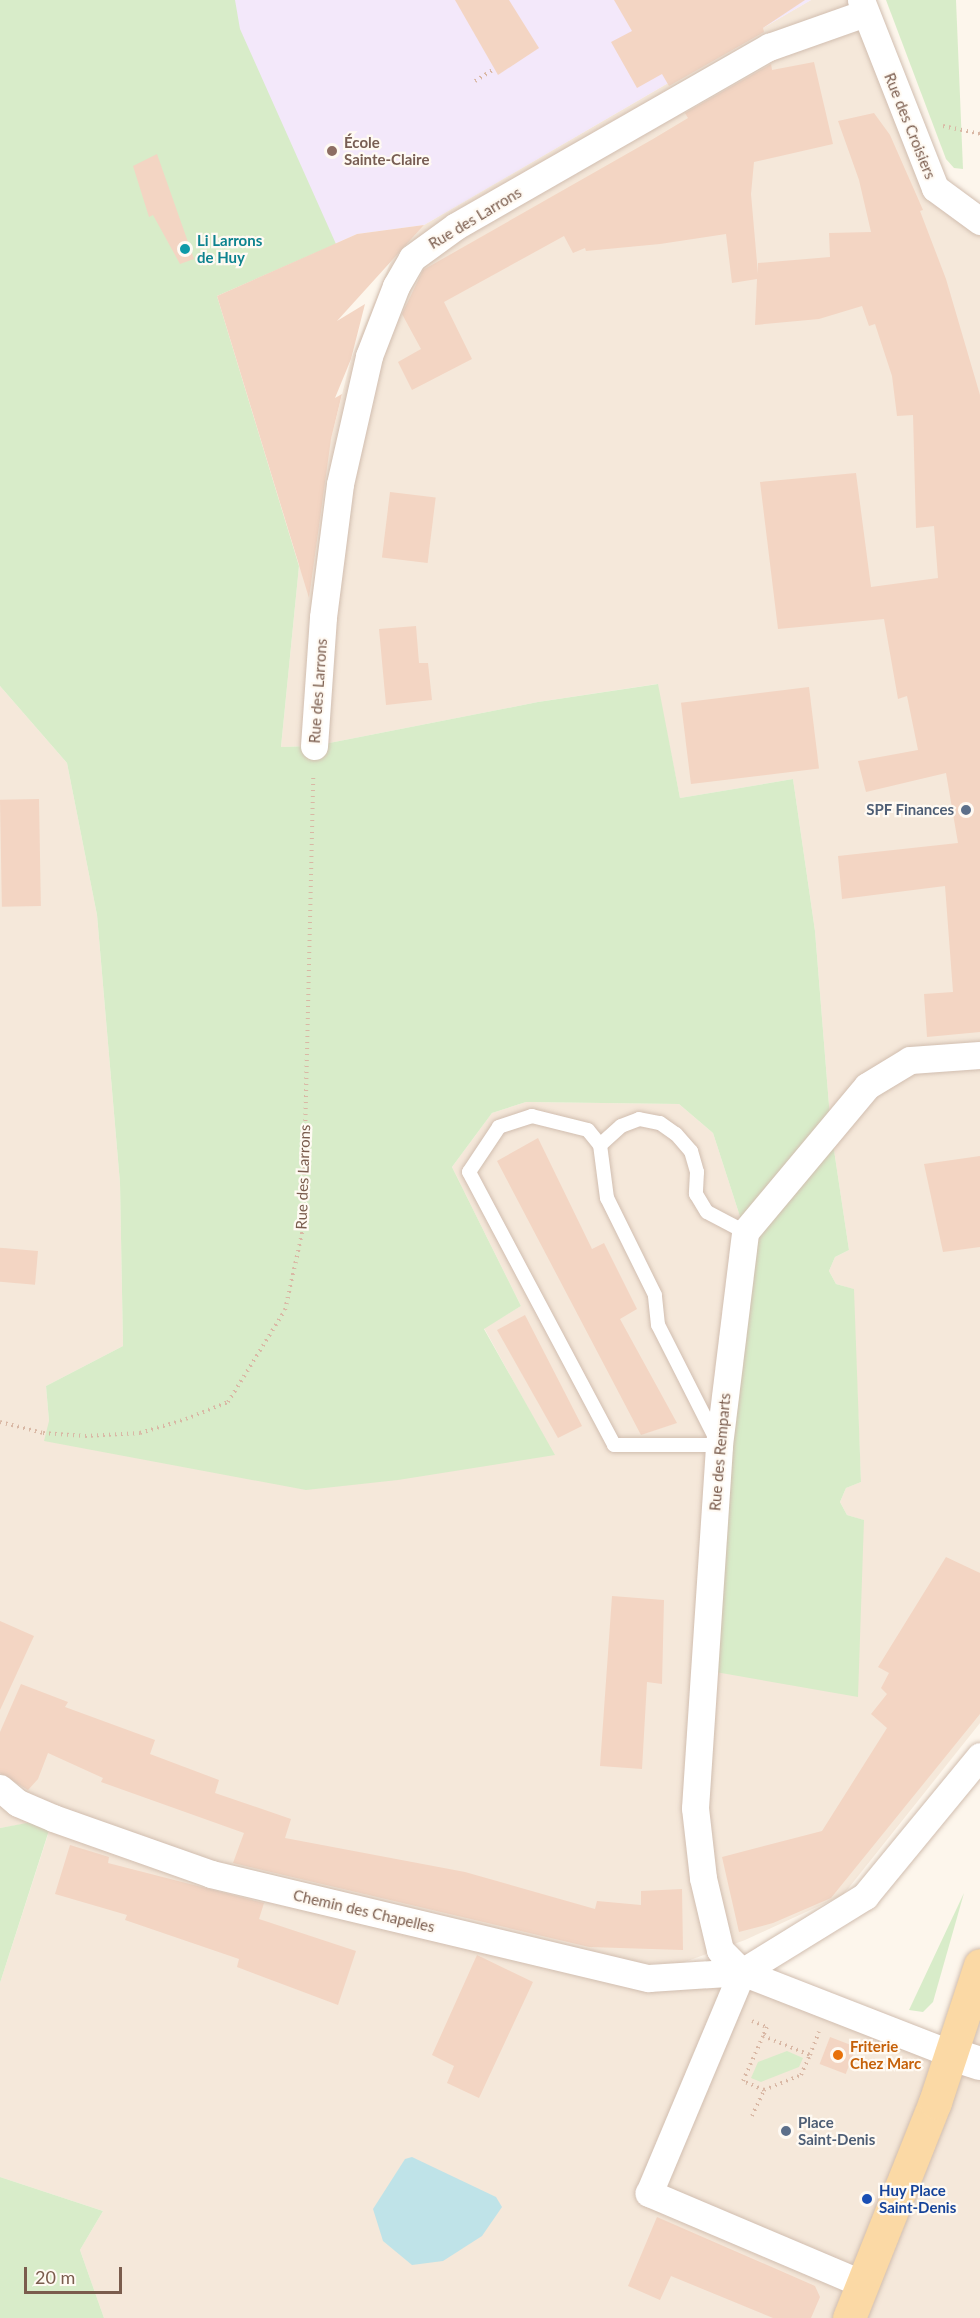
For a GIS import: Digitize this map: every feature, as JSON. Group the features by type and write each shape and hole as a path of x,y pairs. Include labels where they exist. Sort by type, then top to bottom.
{"main road":[{"path":"849,2318 862,2284 966,2059 980,1965"}],"street":[{"name":"Rue des Croisiers","path":"863,7 935,188 980,221"},
{"name":"Rue des Larrons","path":"314,746 323,617 340,484 369,356 396,286 412,258 456,226 769,47 863,7"},
{"path":"745,1232 867,1086 910,1060 980,1055"},
{"name":"Rue des Remparts","path":"742,1972 720,1950 703,1878 695,1808 719,1445 745,1232"},
{"path":"862,2284 650,2193 742,1972 841,1914 865,1896 980,1756"},
{"name":"Chemin des Chapelles","path":"0,1788 18,1803 53,1818 210,1875 649,1978 742,1972"},
{"path":"742,1972 966,2059"}],"lane":[{"path":"532,1116 588,1130 600,1145 606,1198 655,1295 658,1325 719,1445 614,1445 469,1172 499,1127 532,1116"},
{"path":"600,1145 630,1122 639,1119 660,1123 676,1134 691,1151 697,1172 696,1194 707,1212 745,1232"}],"path":[{"path":"476,81 494,69"},
{"name":"Rue des Larrons","path":"0,1422 43,1433 85,1436 140,1433 186,1419 228,1402 285,1311 303,1228 314,746"},
{"path":"726,2010 767,2027 743,2081 764,2090"},
{"path":"763,2036 810,2055"},
{"path":"752,2116 764,2090 801,2075 816,2040"}],"shaded area":[{"name":"École Sainte-Claire","path":"68,0 811,0 424,225 357,234 298,260"},
{"path":"811,0 855,0 935,187 980,221 980,1723 843,1895 745,1940 682,1963 550,1966 753,1984 928,2054 937,2078 846,2318 104,2318 80,2250 103,2211 0,2177 0,1983 53,1819 0,1828 0,686 67,763 97,915 120,1183 123,1346 46,1386 49,1421 554,1455 484,1328 521,1306 452,1167 492,1113 526,1102 679,1104 713,1133 745,1232 704,1670 863,1520 847,1515 840,1502 846,1488 861,1482 853,1289 836,1284 829,1271 835,1257 849,1250 831,1130 815,931 793,779 680,798 657,684 538,702 314,746 281,747 299,566 351,359 391,261 424,225"},
{"path":"980,1962 980,2318 848,2318"}],"green space":[{"path":"0,0 235,0 240,29 336,244 217,296 299,566 281,747 314,746 538,702 658,684 680,798 793,779 815,931 831,1130 849,1250 835,1257 829,1271 836,1284 854,1289 861,1482 846,1488 840,1502 847,1515 864,1520 858,1697 704,1670 745,1232 713,1133 679,1104 526,1102 492,1113 452,1167 521,1306 484,1329 555,1455 398,1480 306,1490 44,1441 49,1421 46,1386 123,1346 120,1183 97,915 67,763 0,686"},
{"path":"886,0 956,0 963,169 954,168 946,159"},
{"path":"53,1818 0,1983 0,1828"},
{"path":"964,1893 933,2002 923,2012 909,2010"},
{"path":"787,2051 803,2058 799,2067 761,2082 751,2078 758,2062"},
{"path":"0,2177 103,2211 80,2250 104,2318 0,2318"}],"water":[{"path":"412,2157 496,2197 502,2207 482,2236 443,2261 412,2265 383,2241 373,2209 405,2159"}],"building":[{"path":"455,0 509,0 539,48 498,75"},
{"path":"614,0 805,0 763,28 764,32 669,86 662,74 637,88 611,42 632,31"},
{"path":"814,62 833,144 754,162 751,194 758,274 758,263 830,257 829,233 871,232 859,180 838,121 874,113 890,135 923,210 920,211 946,279 980,395 980,1032 927,1037 924,994 953,992 945,886 842,899 838,856 958,843 946,773 866,792 858,761 918,750 907,696 898,699 884,619 778,629 760,482 856,473 871,587 938,578 934,526 916,528 913,415 897,416 892,376 875,324 869,326 862,306 819,319 755,325 757,279 732,283 726,234 660,244 586,251 585,248 573,253 564,236 444,302 472,359 412,390 398,362 421,349 402,314 423,270 653,139 688,118 685,113 771,64 772,70"},
{"name":"Li Larrons de Huy","path":"157,154 194,259 180,264 153,215 149,217 133,166"},
{"path":"424,225 337,321 365,304 351,359 335,398 342,394 331,439 309,598 217,296 357,234"},
{"path":"390,492 436,498 428,563 382,558"},
{"path":"416,626 419,663 428,663 432,700 386,705 379,629"},
{"path":"809,687 819,768 691,784 681,703"},
{"path":"39,799 41,906 2,907 0,800"},
{"path":"538,1138 592,1249 604,1243 637,1309 620,1319 677,1423 641,1435 497,1161"},
{"path":"980,1156 980,1247 943,1252 924,1164"},
{"path":"0,1248 38,1251 35,1285 0,1282"},
{"path":"525,1315 582,1426 558,1438 497,1330"},
{"path":"946,1557 980,1573 980,1714 831,1898 773,1923 739,1932 722,1857 822,1831 887,1728 871,1714 887,1694 881,1688 889,1673 878,1667"},
{"path":"612,1596 664,1600 662,1684 647,1682 642,1769 600,1766"},
{"path":"0,1621 34,1636 0,1710"},
{"path":"21,1684 68,1702 65,1707 155,1740 150,1754 219,1780 215,1793 291,1819 285,1838 465,1872 595,1909 597,1901 641,1905 641,1891 682,1889 683,1950 589,1947 233,1863 244,1833 101,1782 103,1778 48,1753 38,1779 28,1790 0,1773 0,1732"},
{"path":"70,1845 109,1857 108,1863 264,1903 259,1919 356,1951 338,2005 237,1967 239,1959 125,1920 127,1915 55,1894"},
{"path":"477,1955 533,1982 479,2098 447,2083 454,2066 432,2055"},
{"name":"Friterie Chez Marc","path":"830,2037 856,2047 846,2074 820,2064"},
{"path":"657,2217 815,2286 820,2297 811,2318 773,2318 671,2276 660,2300 628,2286"}],"place":[{"name":"École Sainte-Claire","path":"332,151"},
{"name":"Li Larrons de Huy","path":"185,249"},
{"name":"SPF Finances","path":"966,810"},
{"name":"Friterie Chez Marc","path":"838,2055"},
{"name":"Place Saint-Denis","path":"786,2131"},
{"name":"Huy Place Saint-Denis","path":"867,2199"}]}
